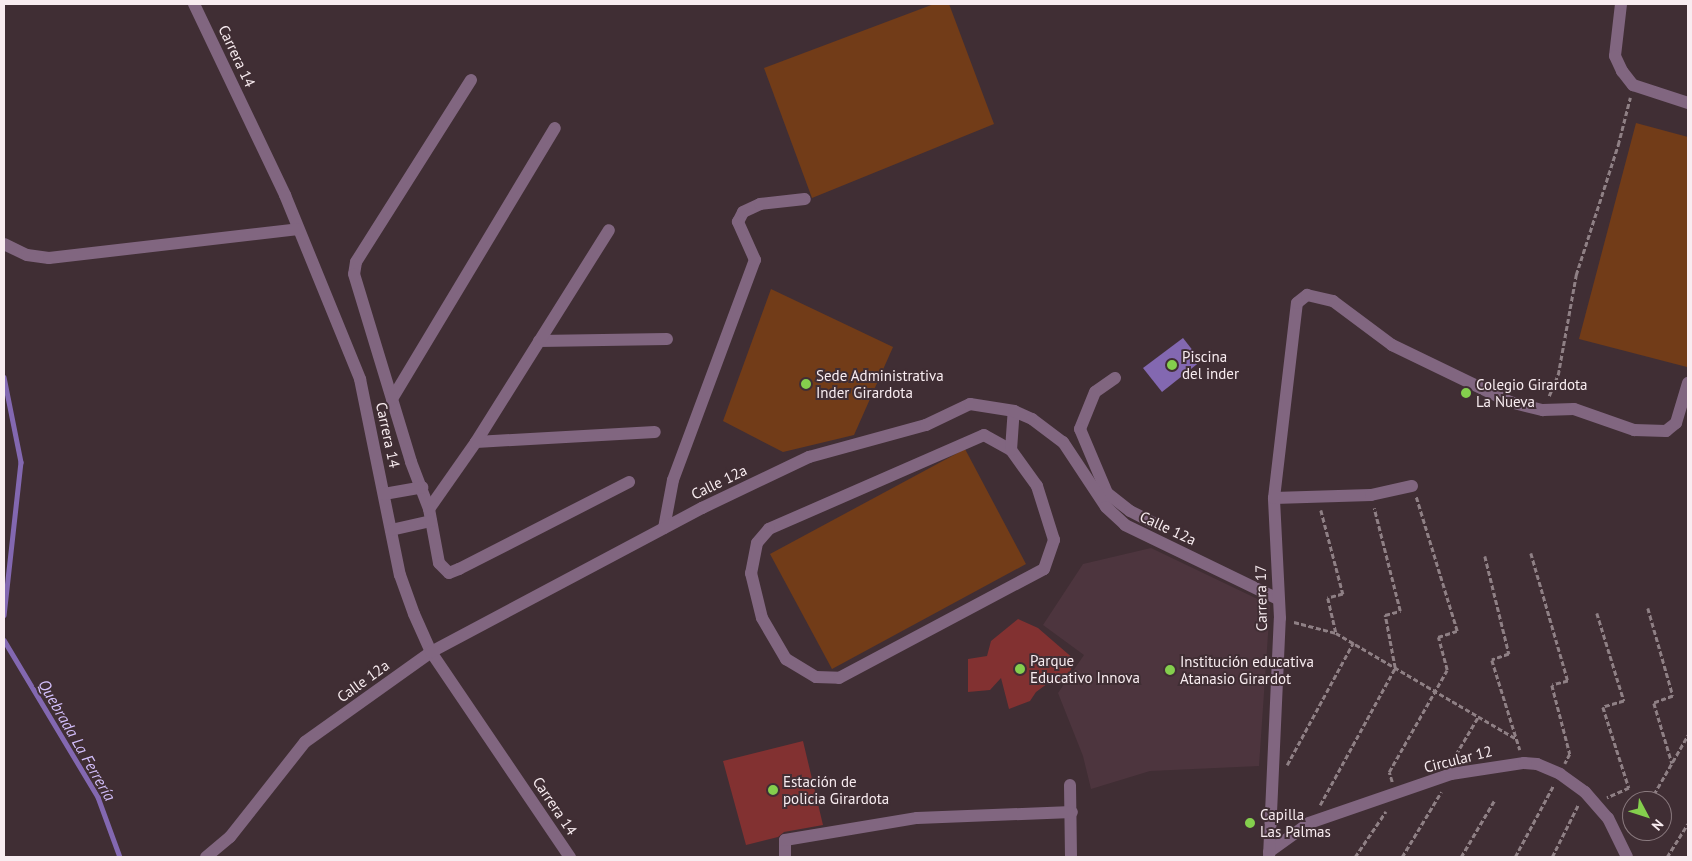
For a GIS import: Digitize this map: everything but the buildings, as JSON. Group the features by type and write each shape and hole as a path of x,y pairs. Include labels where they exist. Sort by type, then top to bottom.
{"street":[{"name":"Carrera 14","path":"194,4 298,229 360,379 400,575 431,652 570,857"},
{"path":"1621,4 1615,56 1633,85 1688,103"},
{"path":"471,80 356,262 354,274 357,290 376,339 411,462 422,487 430,515 439,564 449,573 629,482"},
{"path":"392,399 555,128"},
{"path":"664,528 673,480 755,260 738,222 743,212 760,204 804,198"},
{"path":"4,244 27,255 48,258 298,229"},
{"path":"391,530 430,515 609,230"},
{"name":"Carrera 17","path":"1269,854 1280,618 1274,498 1291,340 1297,303 1307,295 1319,295 1333,301 1392,345 1510,402 1543,410 1574,409 1634,430 1666,431 1676,423 1688,383"},
{"path":"539,340 667,340"},
{"path":"1114,378 1095,392 1080,429 1108,493 1130,511 1156,520 1148,539"},
{"name":"Calle 12a","path":"206,857 230,837 305,742 431,652 664,528 809,457 926,425 970,404 1014,411 1032,418 1063,442 1106,507 1125,525 1148,539 1278,599"},
{"path":"1011,450 984,435 769,529 757,543 751,573 762,618 786,659 816,677 839,678 1044,569 1054,540 1037,486 1011,450 1014,411"},
{"path":"476,442 655,432"},
{"path":"1274,498 1371,495 1412,486"},
{"path":"384,494 422,487"},
{"name":"Circular 12","path":"1269,854 1309,823 1451,774 1524,763 1537,764 1560,774 1585,792 1608,818 1627,857"},
{"path":"1070,786 1072,812 1071,857"},
{"path":"785,857 785,840 917,818 1072,812"}],"path":[{"path":"1543,410 1558,375 1576,275 1618,145 1633,85"},
{"path":"1355,857 1397,794 1388,772 1447,670 1438,637 1457,631 1412,486"},
{"path":"1309,823 1395,668 1385,615 1400,611 1371,495"},
{"path":"1318,496 1343,594 1328,598 1336,633"},
{"path":"1515,857 1570,754 1552,685 1568,681 1531,553"},
{"path":"1485,556 1509,654 1492,660 1524,763"},
{"path":"1648,608 1673,696 1654,703 1672,763"},
{"path":"1595,803 1629,788 1603,707 1624,701 1597,613"},
{"path":"1280,618 1336,633 1517,739"},
{"path":"1285,769 1353,643"},
{"path":"1402,857 1451,774 1453,756 1478,717"},
{"path":"1656,791 1688,735"},
{"path":"1552,857 1585,792"},
{"path":"1461,857 1494,800"},
{"path":"1667,857 1688,824"}],"shaded area":[{"path":"934,4 949,4 994,124 812,198 764,68"},
{"path":"1636,123 1688,137 1687,367 1579,339"},
{"name":"Sede Administrativa Inder Girardota","path":"771,289 893,347 854,435 783,452 723,421"},
{"name":"Piscina del inder","path":"1183,338 1201,361 1162,392 1143,368"},
{"path":"965,449 1026,564 832,669 770,554"},
{"name":"Institución educativa Atanasio Girardot","path":"1151,548 1270,605 1259,766 1150,771 1091,789 1083,756 1058,693 1084,655 1043,625 1083,564"}],"waterway":[{"name":"Quebrada La Ferrería","path":"4,377 21,462 4,615"},
{"name":"Quebrada La Ferrería","path":"4,640 98,797 120,857"}],"place":[{"name":"Piscina del inder","path":"1172,365"},
{"name":"Sede Administrativa Inder Girardota","path":"806,384"},
{"name":"Colegio Girardota La Nueva","path":"1466,393"},
{"name":"Parque Educativo Innova","path":"1020,669"},
{"name":"Institución educativa Atanasio Girardot","path":"1170,670"},
{"name":"Estación de policia Girardota","path":"773,790"},
{"name":"Capilla Las Palmas","path":"1250,823"}]}
